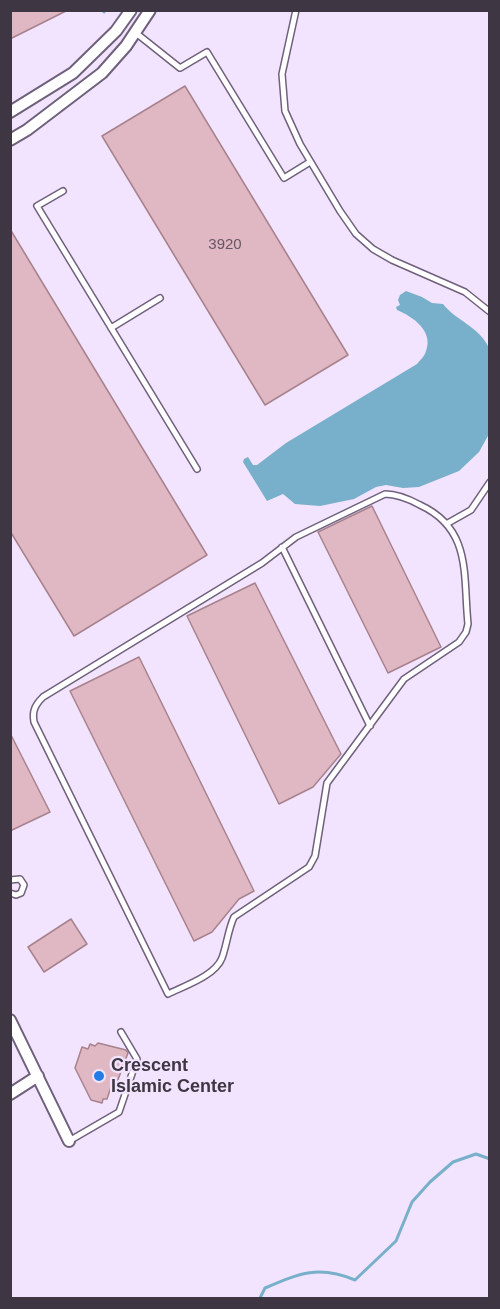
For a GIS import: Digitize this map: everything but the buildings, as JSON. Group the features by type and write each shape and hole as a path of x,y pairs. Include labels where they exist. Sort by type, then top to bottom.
{"street":[{"path":"10,112 73,73 116,31 131,10"},
{"path":"10,140 102,74 136,33 150,10"},
{"path":"10,1020 69,1141"},
{"path":"10,1094 38,1076"}],"lane":[{"path":"296,10 282,74 285,111 310,162 356,234 392,260 465,292 489,312"},
{"path":"136,33 180,68 207,52 284,178 310,162"},
{"path":"63,191 37,206 197,470"},
{"path":"111,328 160,298"},
{"path":"448,524 471,510 489,482"},
{"path":"384,494 398,495 429,509 448,524 459,541 461,550 467,628 459,642 404,679 327,783 315,856 309,867 234,917 221,960 214,969 168,994 34,722 35,705 262,563 296,537 384,494"},
{"path":"282,547 370,726"},
{"path":"10,879 20,879 24,883 24,888 19,894 10,893"},
{"path":"69,1141 119,1112 137,1059 121,1032"}],"water":[{"path":"406,291 432,303 443,304 479,334 489,348 489,434 479,452 459,471 419,487 403,488 386,485 376,487 354,499 320,506 295,504 283,494 267,501 243,462 244,459 248,457 253,465 257,465 286,443 417,364 424,356 428,344 424,331 415,320 397,310 396,307 400,305 398,300 400,295"}],"waterway":[{"path":"260,1298 265,1288 299,1275 320,1272 342,1275 355,1280 396,1241 412,1202 430,1182 453,1162 476,1154 490,1159"}],"place":[{"name":"Crescent Islamic Center","path":"99,1076"}]}
